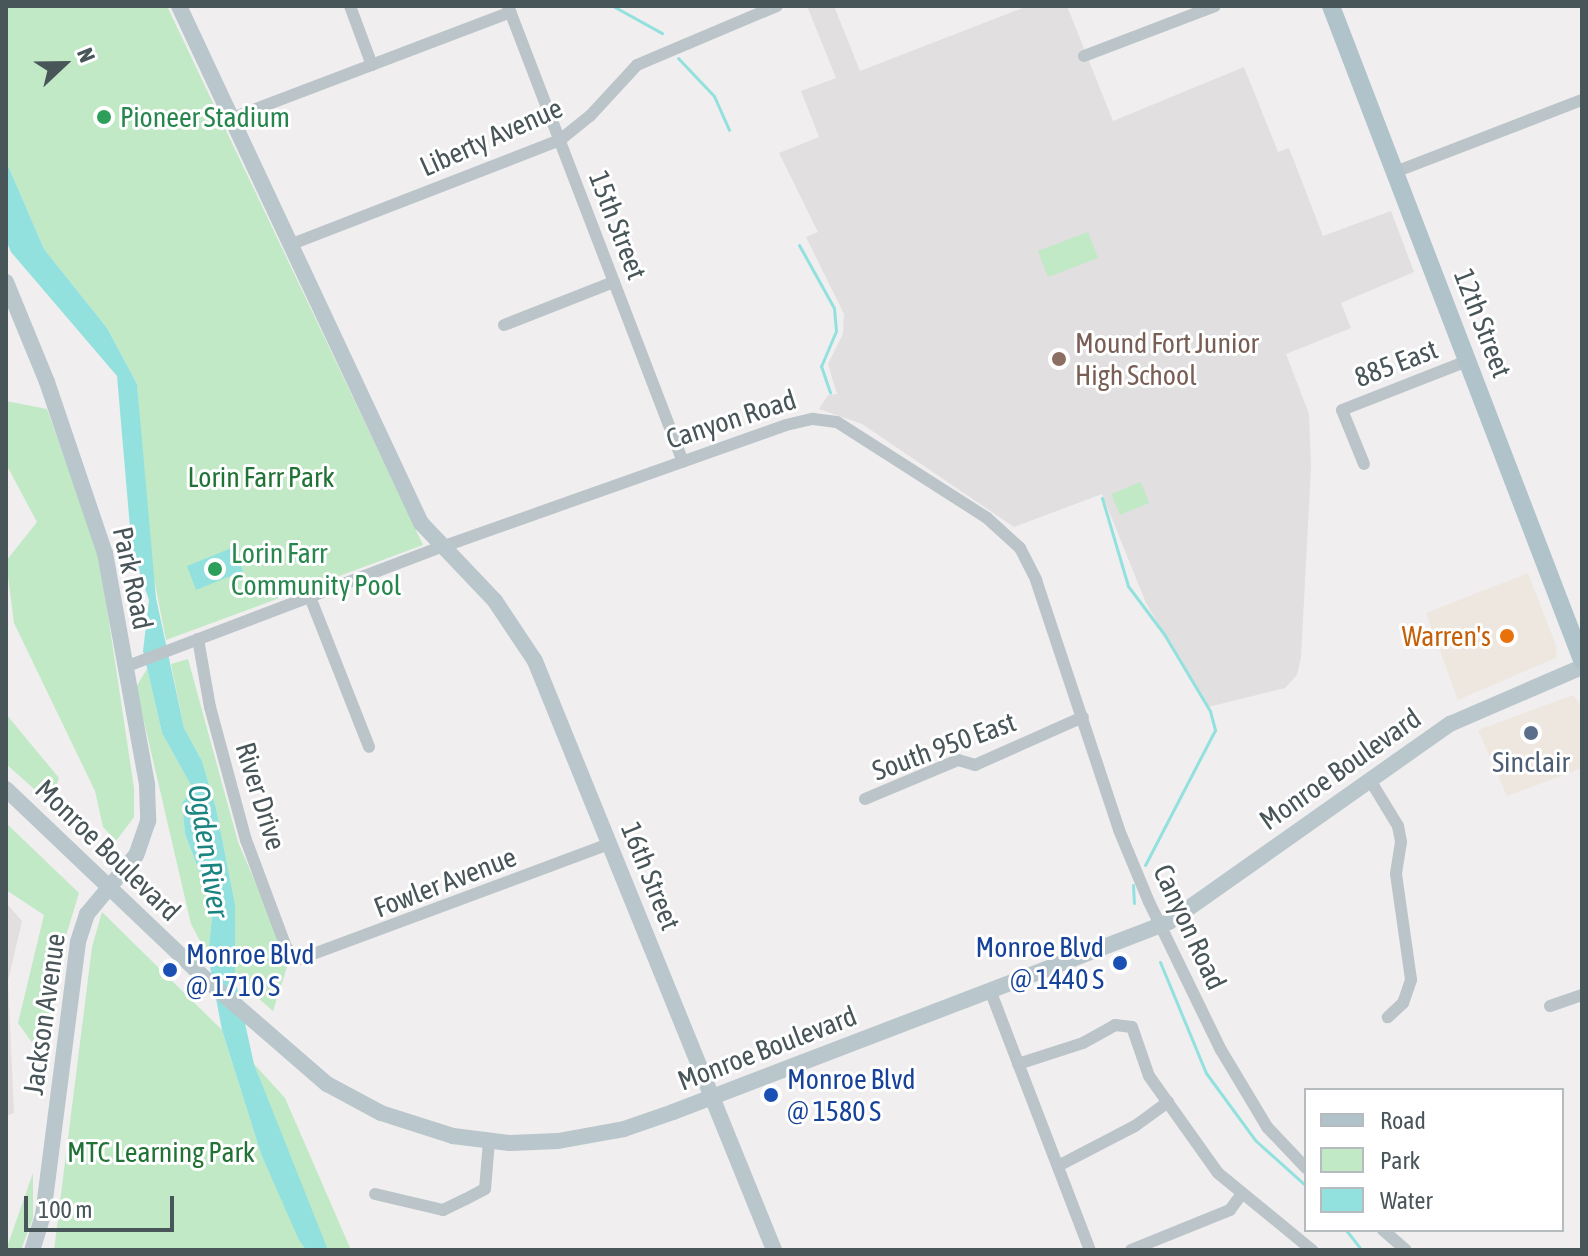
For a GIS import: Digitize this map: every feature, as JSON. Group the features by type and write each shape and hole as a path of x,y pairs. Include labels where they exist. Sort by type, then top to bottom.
{"main road":[{"name":"12th Street","path":"1331,6 1582,660"}],"street":[{"path":"179,6 421,523 439,548"},
{"path":"350,6 372,65"},
{"name":"Liberty Avenue","path":"292,244 560,140 590,116 637,65 777,6"},
{"path":"1084,56 1215,6"},
{"path":"232,118 510,9"},
{"name":"15th Street","path":"510,9 683,462"},
{"path":"1395,172 1582,100"},
{"name":"Park Road","path":"6,282 47,382 105,553 133,664 148,821 136,855 109,887"},
{"path":"504,325 614,282"},
{"name":"885 East","path":"1364,464 1342,410 1467,361"},
{"name":"Canyon Road","path":"133,664 439,548 683,462 813,419 849,427 1004,530 1020,548 1083,717 1119,830 1160,925 1221,1050 1267,1127 1304,1166"},
{"name":"16th Street","path":"439,548 517,628 609,844 774,1250"},
{"path":"310,597 369,747"},
{"name":"River Drive","path":"198,639 210,707 246,840 286,947 297,960"},
{"name":"Monroe Boulevard","path":"6,789 201,975 317,1077 371,1108 434,1131 489,1141 599,1135 712,1097 1160,925 1463,716 1582,667"},
{"name":"South 950 East","path":"865,799 958,760 975,765 1083,717"},
{"path":"1370,780 1398,826 1401,842 1396,874 1411,980 1403,1003 1388,1017"},
{"name":"Fowler Avenue","path":"297,960 609,844"},
{"name":"Jackson Avenue","path":"32,1250 43,1215 78,942 87,914 109,887"},
{"path":"990,990 1090,1250"},
{"path":"1550,1006 1582,995"},
{"path":"1018,1064 1124,1023 1137,1036 1149,1076 1240,1196 1312,1250"},
{"path":"1058,1166 1135,1126 1168,1102"},
{"path":"375,1194 443,1210 485,1189 489,1141"},
{"path":"1131,1250 1230,1210 1240,1196"},
{"path":"1385,1232 1403,1249"}],"shaded area":[{"name":"Mound Fort Junior High School","path":"807,6 834,6 860,71 1028,6 1067,6 1113,121 1244,67 1278,152 1289,148 1323,236 1391,211 1414,272 1341,303 1351,328 1286,354 1309,414 1311,468 1301,657 1297,675 1285,688 1208,707 1146,603 1102,494 1014,527 862,424 819,409 828,395 837,394 828,364 843,334 844,314 806,237 818,232 779,153 819,137 801,91 836,78"},
{"path":"1528,573 1557,648 1556,658 1458,700 1426,613"},
{"path":"1573,695 1582,706 1582,768 1507,796 1478,730"},
{"path":"6,903 22,921 8,981 14,1113 6,1116"}],"green space":[{"name":"Lorin Farr Park","path":"6,6 167,6 423,545 166,640 149,553 137,384 107,328 44,249 6,161"},
{"path":"1088,232 1098,258 1048,277 1038,251"},
{"path":"6,401 47,409 99,555 134,788 134,817 116,841 103,827 95,791 14,623 6,561 37,522 6,464"},
{"path":"1141,482 1149,503 1120,515 1111,494"},
{"path":"188,659 238,842 289,961 273,1011 235,978 235,904 216,808 202,761 184,728 171,664"},
{"path":"147,669 162,733 193,789 182,803 185,834 213,907 208,956 191,924 136,687"},
{"path":"6,714 59,778 50,803 6,764"},
{"path":"6,823 79,893 65,939 44,1059 18,1023 44,915 6,890"},
{"name":"MTC Learning Park","path":"102,912 222,1030 261,1154 306,1250 54,1250 92,947"},
{"path":"254,1064 285,1098 351,1250 328,1250 320,1239"},
{"path":"33,1173 33,1218 21,1250 6,1250"}],"water":[{"name":"Ogden River","path":"6,161 44,249 107,328 137,384 156,598 184,728 202,761 216,808 235,904 235,978 254,1064 328,1250 306,1250 299,1240 261,1154 222,1030 208,956 213,907 185,834 182,803 193,789 162,733 143,651 149,600 132,551 117,376 11,252 6,240"},
{"name":"Lorin Farr Community Pool","path":"234,547 243,571 196,590 187,566"}],"waterway":[{"path":"613,6 662,33"},
{"path":"678,58 714,96 729,130"},
{"path":"799,245 834,308 836,331 821,366 830,392"},
{"path":"1102,498 1128,586 1164,634 1210,711 1215,730 1145,865"},
{"path":"1133,885 1134,903"},
{"path":"1160,962 1206,1073 1255,1140 1304,1184"},
{"path":"1348,1232 1360,1248"}],"place":[{"name":"Pioneer Stadium","path":"104,117"},
{"name":"Mound Fort Junior High School","path":"1059,359"},
{"name":"Lorin Farr Community Pool","path":"215,569"},
{"name":"Warren's","path":"1507,636"},
{"name":"Sinclair","path":"1531,733"},
{"name":"Monroe Blvd @ 1440 S","path":"1120,963"},
{"name":"Monroe Blvd @ 1710 S","path":"170,970"},
{"name":"Monroe Blvd @ 1580 S","path":"771,1095"}]}
